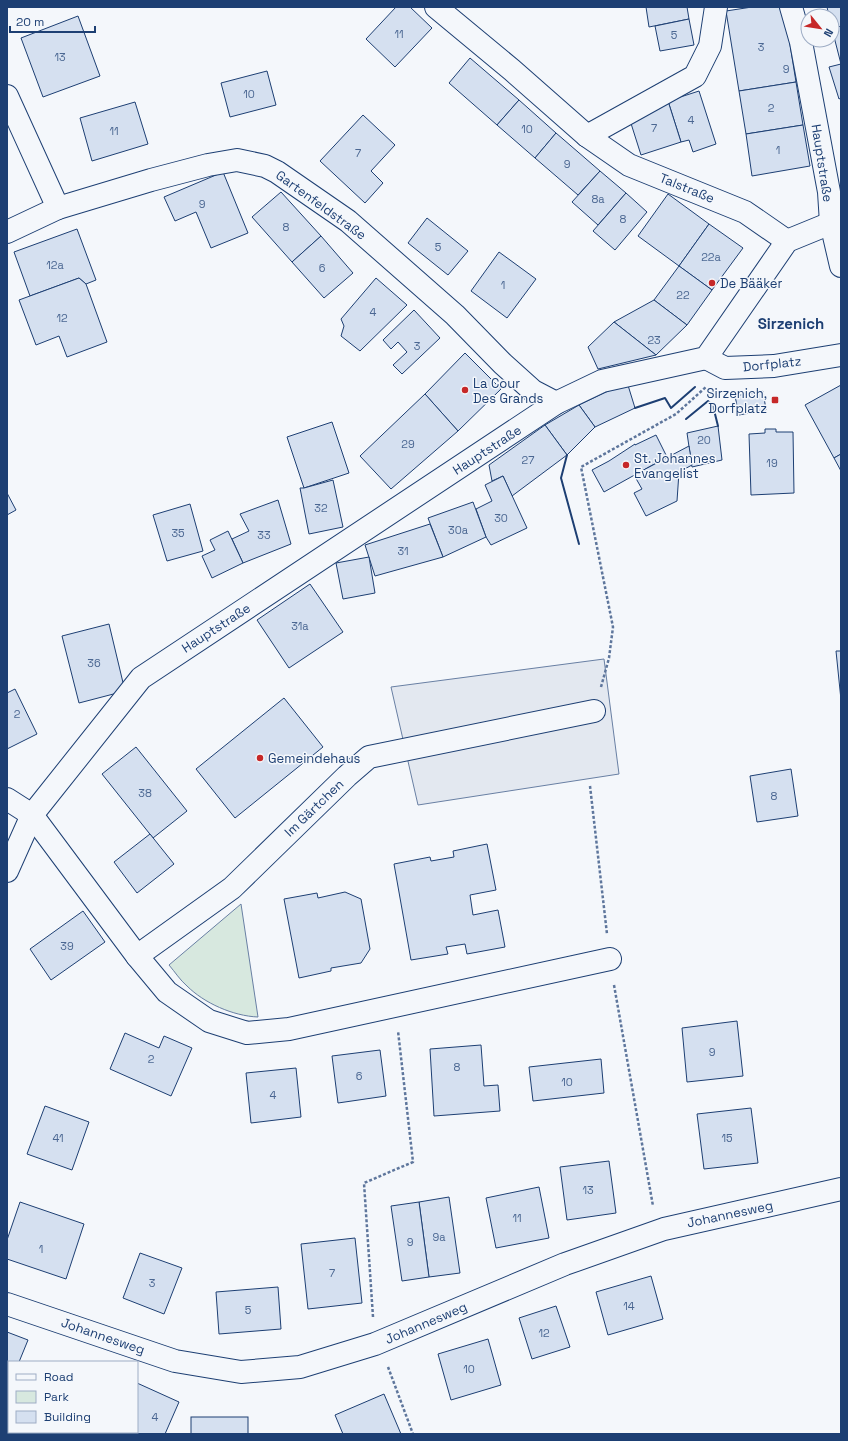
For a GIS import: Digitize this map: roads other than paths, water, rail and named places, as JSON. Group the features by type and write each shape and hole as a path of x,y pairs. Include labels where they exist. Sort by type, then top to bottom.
{"street":[{"name":"Talstraße","path":"436,7 512,70 587,136 629,165 745,212 787,241"},
{"path":"587,136 696,76 710,46 716,7"},
{"name":"Hauptstraße","path":"791,7 801,42 829,192 831,223 841,266"},
{"path":"7,96 58,208"},
{"name":"Gartenfeldstraße","path":"7,232 58,208 151,180 208,165 237,160 265,166 277,172 348,221 456,315 503,364 532,391 556,403"},
{"path":"706,358 787,241 831,223"},
{"name":"Dorfplatz","path":"706,358 725,368 774,366 841,355"},
{"name":"Hauptstraße","path":"7,871 32,815 141,678 556,403 602,381 706,358"},
{"name":"Im Gärtchen","path":"137,956 232,888 342,781 369,757 594,712"},
{"path":"7,799 32,815 137,956 167,992 209,1021 247,1033 289,1029 610,959"},
{"name":"Johannesweg","path":"7,1304 175,1361 241,1372 300,1367 377,1343 565,1264 664,1229 841,1190"}],"place":[{"name":"De Bääker","path":"712,283"},
{"name":"La Cour Des Grands","path":"465,390"},
{"name":"Sirzenich, Dorfplatz","path":"775,400"},
{"name":"St. Johannes Evangelist","path":"626,465"},
{"name":"Gemeindehaus","path":"260,758"}],"district":[{"name":"Sirzenich","path":"791,323"}]}
